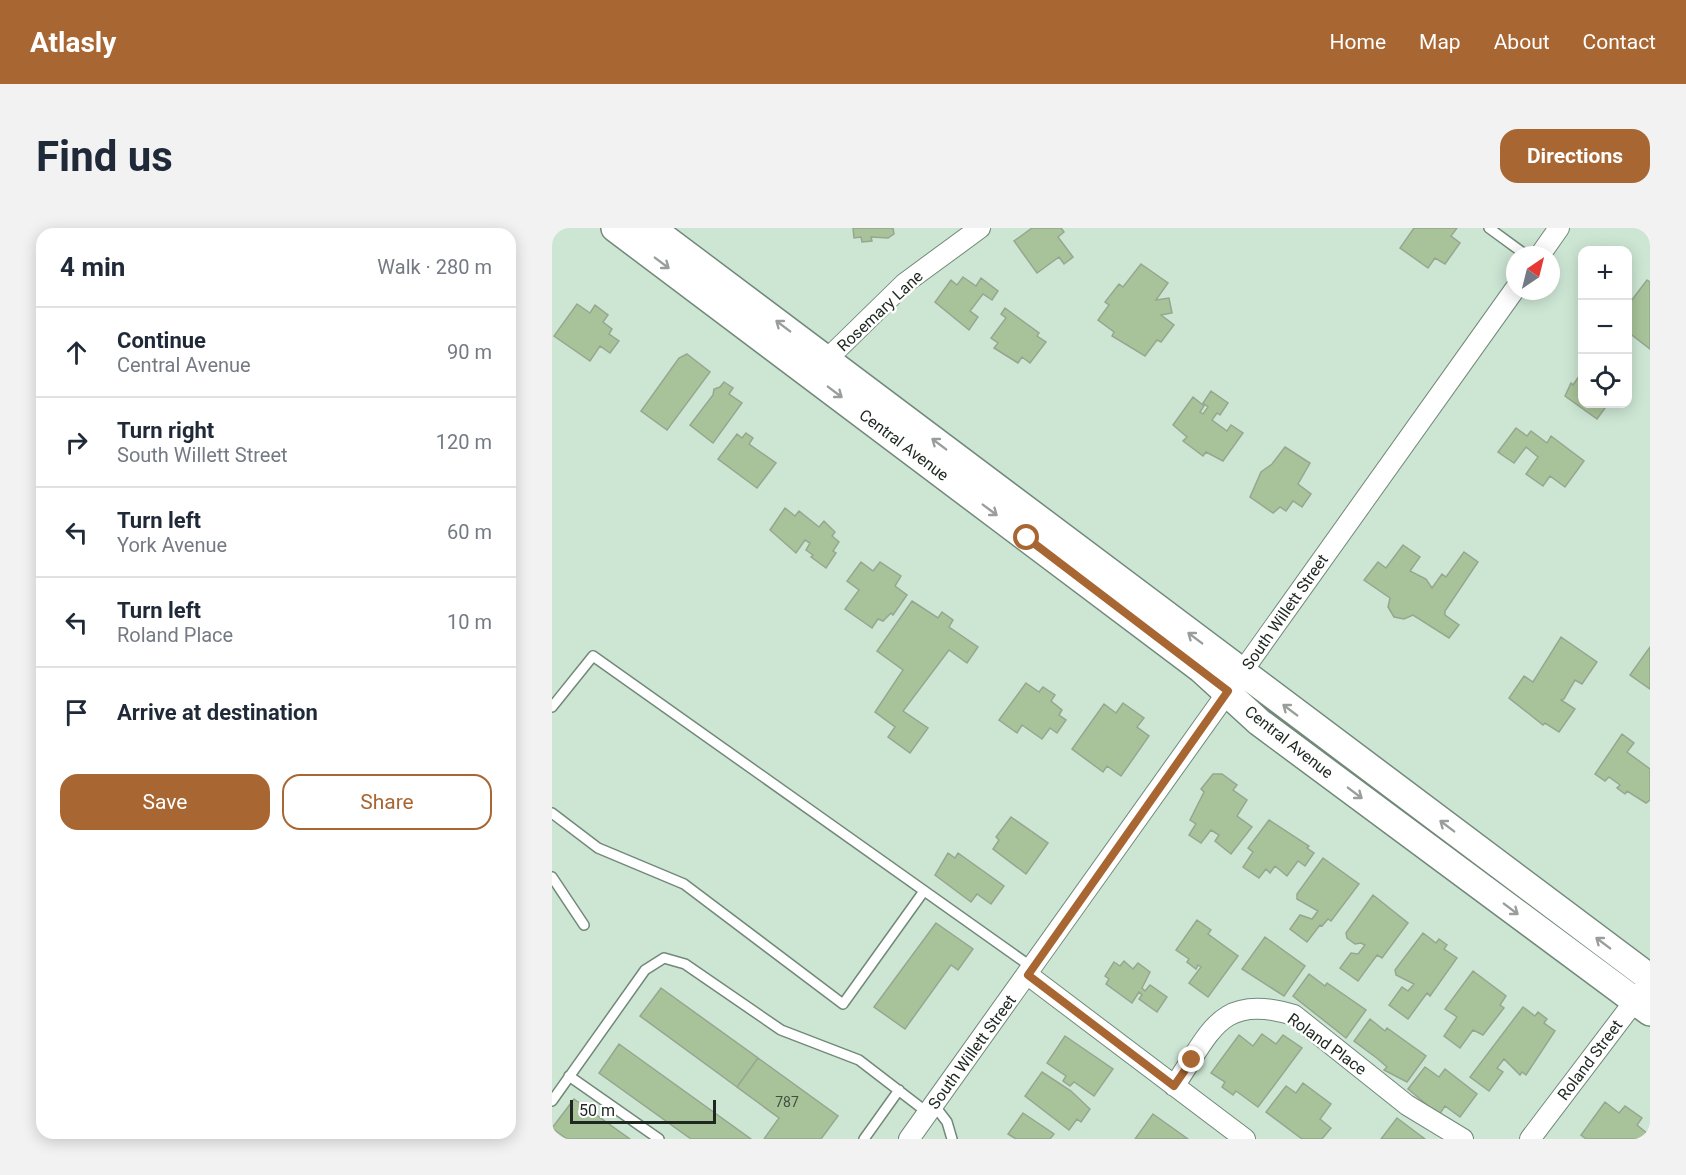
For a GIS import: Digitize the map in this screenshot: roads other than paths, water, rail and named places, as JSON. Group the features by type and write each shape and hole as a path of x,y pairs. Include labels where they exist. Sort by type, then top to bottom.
{"main road":[{"name":"Central Avenue","path":"615,228 820,367"},
{"name":"Central Avenue","path":"651,228 820,367 1646,993"}],"street":[{"name":"Rosemary Lane","path":"820,367 905,283 980,228"},
{"path":"1546,246 1559,228"},
{"name":"South Willett Street","path":"909,1139 1507,300"},
{"path":"1030,972 1245,1139"},
{"name":"Roland Street","path":"1530,1139 1646,993"},
{"name":"Roland Place","path":"1174,1086 1217,1022 1234,1012 1257,1007 1274,1009 1294,1015 1407,1105 1463,1139"}],"lane":[{"path":"1489,228 1514,246"},
{"path":"552,707 593,656 924,891 1030,972"},
{"path":"552,813 598,848 684,884 843,1004 924,891"},
{"path":"552,877 584,925"},
{"path":"552,1101 645,970 664,958 685,964 781,1030 859,1060 947,1122 952,1139"},
{"path":"569,1076 659,1139"},
{"path":"864,1139 899,1090"}]}
